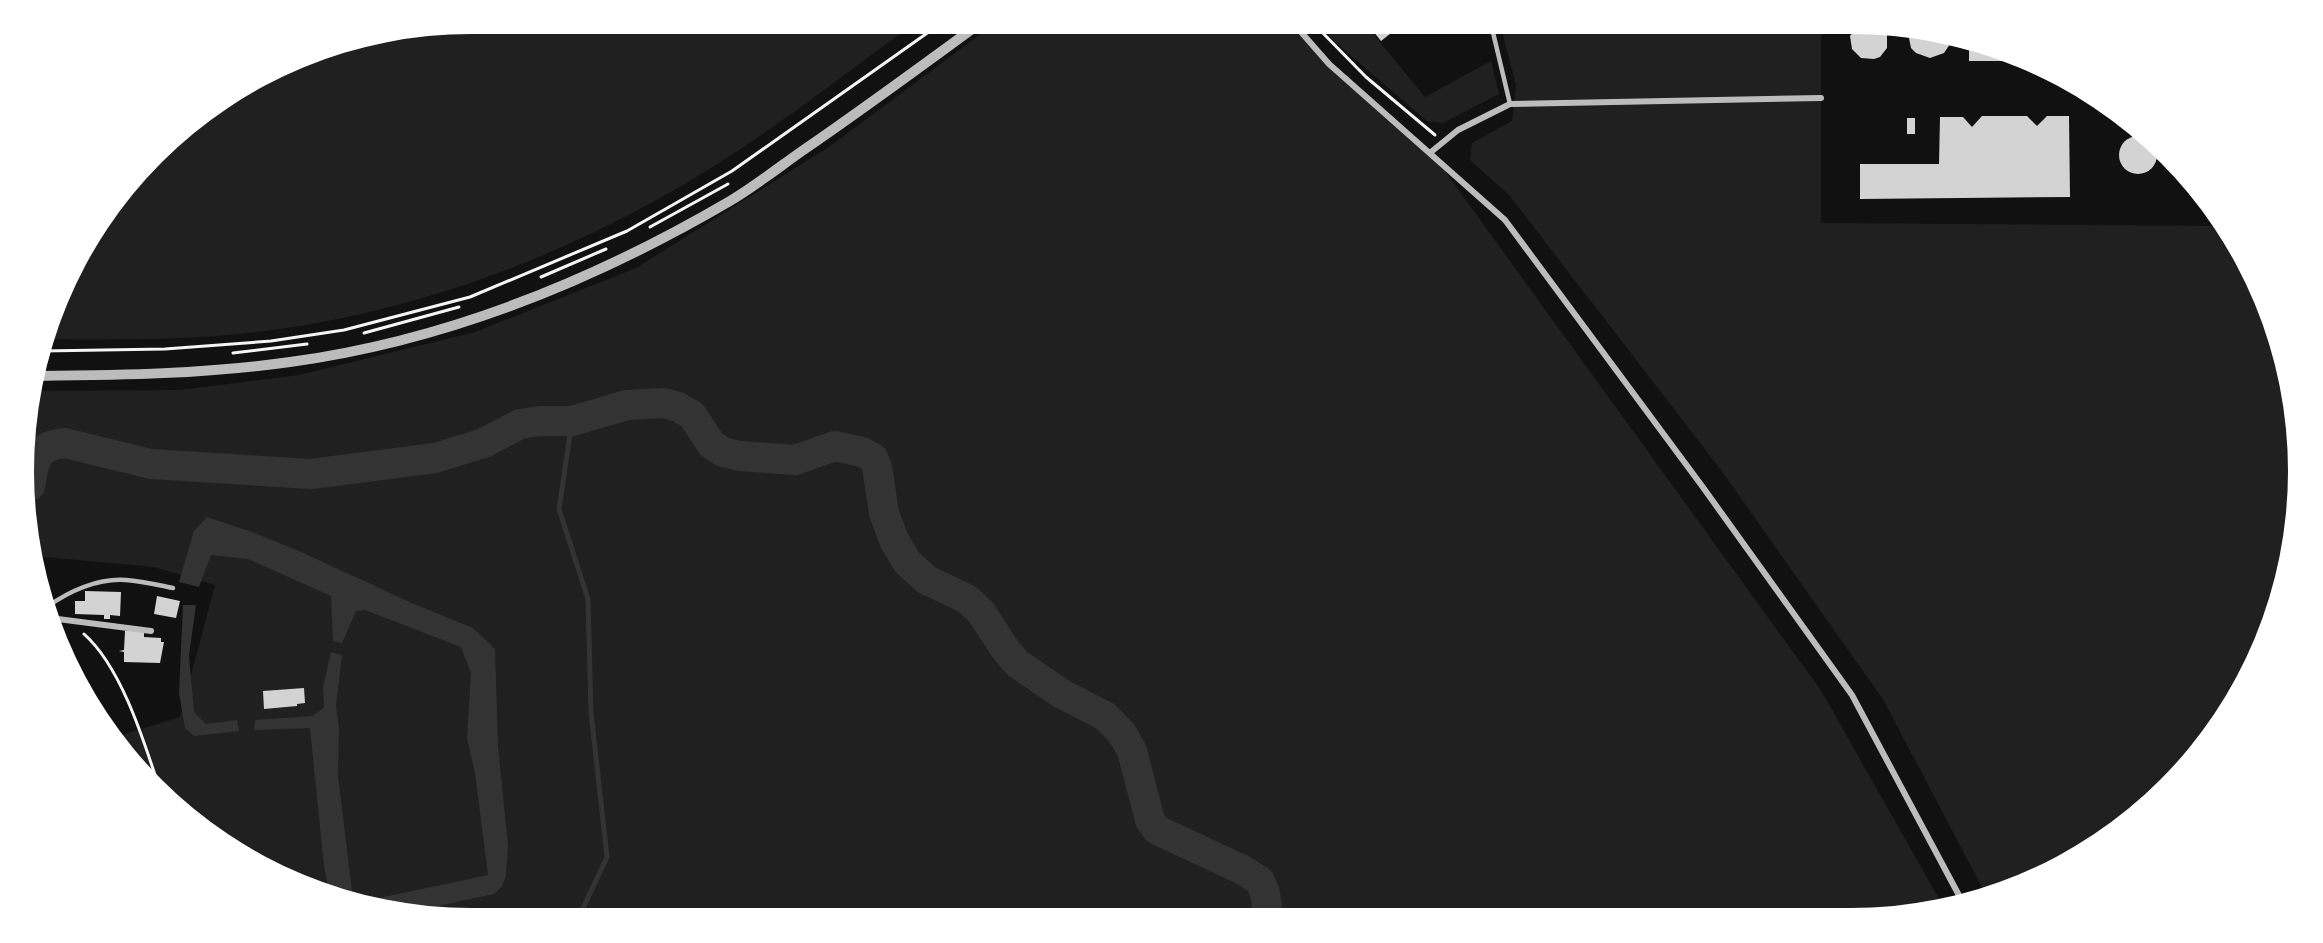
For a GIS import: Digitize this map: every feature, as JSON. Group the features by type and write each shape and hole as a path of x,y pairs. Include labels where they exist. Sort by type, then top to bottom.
{"street":[{"path":"45,376 178,374 291,362 405,339 518,304 630,255 731,200 861,111 965,34"},
{"path":"1303,34 1329,64 1505,220 1695,476 1852,695 1959,895"},
{"path":"1431,153 1458,130 1510,104 1821,98"},
{"path":"61,619 151,631"}],"lane":[{"path":"1493,34 1510,104"},
{"path":"54,601 67,592 103,581 125,579 173,588"}],"path":[{"path":"51,351 165,349 271,342 344,330 470,297 627,231 732,171 926,34"},
{"path":"1324,34 1366,77 1443,142"},
{"path":"648,228 737,178"},
{"path":"535,280 608,248"},
{"path":"361,334 459,307"},
{"path":"227,354 316,342"},
{"path":"80,631 97,646 136,717 154,772"}],"shaded area":[{"path":"899,34 779,123 710,169 638,210 538,257 433,295 325,321 216,336 109,340 55,339 80,278 93,253 125,205 162,162 205,125 253,93 304,68 358,49 443,35"},
{"path":"981,34 1298,34 1329,64 1431,152 1822,692 1939,900 1909,905 1852,909 443,908 358,894 304,875 253,850 229,835 205,818 162,781 123,735 180,717 215,585 154,567 43,557 38,529 34,472 35,443 42,391 179,390 299,375 475,332 636,268 829,147"},
{"path":"1329,34 1373,34 1425,97 1491,61 1499,94 1443,123 1427,121"},
{"path":"1503,34 1821,34 1821,223 2213,226 2243,278 2274,358 2288,443 2288,500 2285,529 2274,585 2265,612 2255,639 2230,690 2198,738 2180,760 2140,800 2118,818 2070,850 2019,875 1982,888 1884,701 1721,470 1509,195 1470,160 1472,143 1512,121 1516,85"},
{"path":"207,517 252,532 473,628 495,649 498,747 508,846 506,876 502,886 494,894 433,907 377,898 488,875 475,773 467,738 471,673 461,647 365,610 356,611 342,643 333,641 331,596 248,559 211,555 199,587 179,582 194,531"},
{"path":"183,605 196,605 189,656 194,712 206,724 237,720 239,731 194,736 185,728 179,693"},
{"path":"331,652 342,655 336,706 339,728 338,776 352,892 328,884 310,728 254,730 255,720 312,716 324,708 323,687"}],"building":[{"path":"1375,34 1390,34 1381,41"},
{"path":"1851,34 1887,36 1887,48 1880,57 1861,58 1852,49"},
{"path":"1909,38 1949,46 1944,53 1930,58 1916,53 1911,48"},
{"path":"1969,50 2000,61 1969,61"},
{"path":"1982,116 2027,116 2037,126 2047,116 2069,116 2070,197 1860,199 1860,164 1939,164 1940,117 1963,117 1972,127"},
{"path":"1907,118 1915,118 1915,134 1907,134"},
{"path":"2131,138 2156,158 2151,168 2145,172 2138,174 2131,172 2121,162 2119,155 2121,148"},
{"path":"85,591 121,592 120,616 110,615 110,619 104,619 104,615 75,614 75,601 85,601"},
{"path":"157,596 180,601 176,618 154,614"},
{"path":"125,631 144,631 144,637 161,638 161,642 164,642 160,663 124,662 124,652 119,651 124,650"},
{"path":"304,688 305,703 297,704 297,706 264,709 263,691"}],"waterway":[{"path":"34,465 42,451 48,447 65,443 151,464 311,474 435,458 484,443 520,424 540,421 572,421 627,405 664,403 678,407 692,415 711,444 723,452 739,456 795,460 835,446 862,452 873,458 877,467 884,513 894,540 907,562 927,580 967,599 981,612 1005,649 1018,664 1062,694 1105,716 1122,733 1132,751 1150,820 1157,830 1243,870 1260,881 1265,893 1267,909"},
{"path":"572,421 559,509 588,599 591,712 607,857 583,909"}]}
